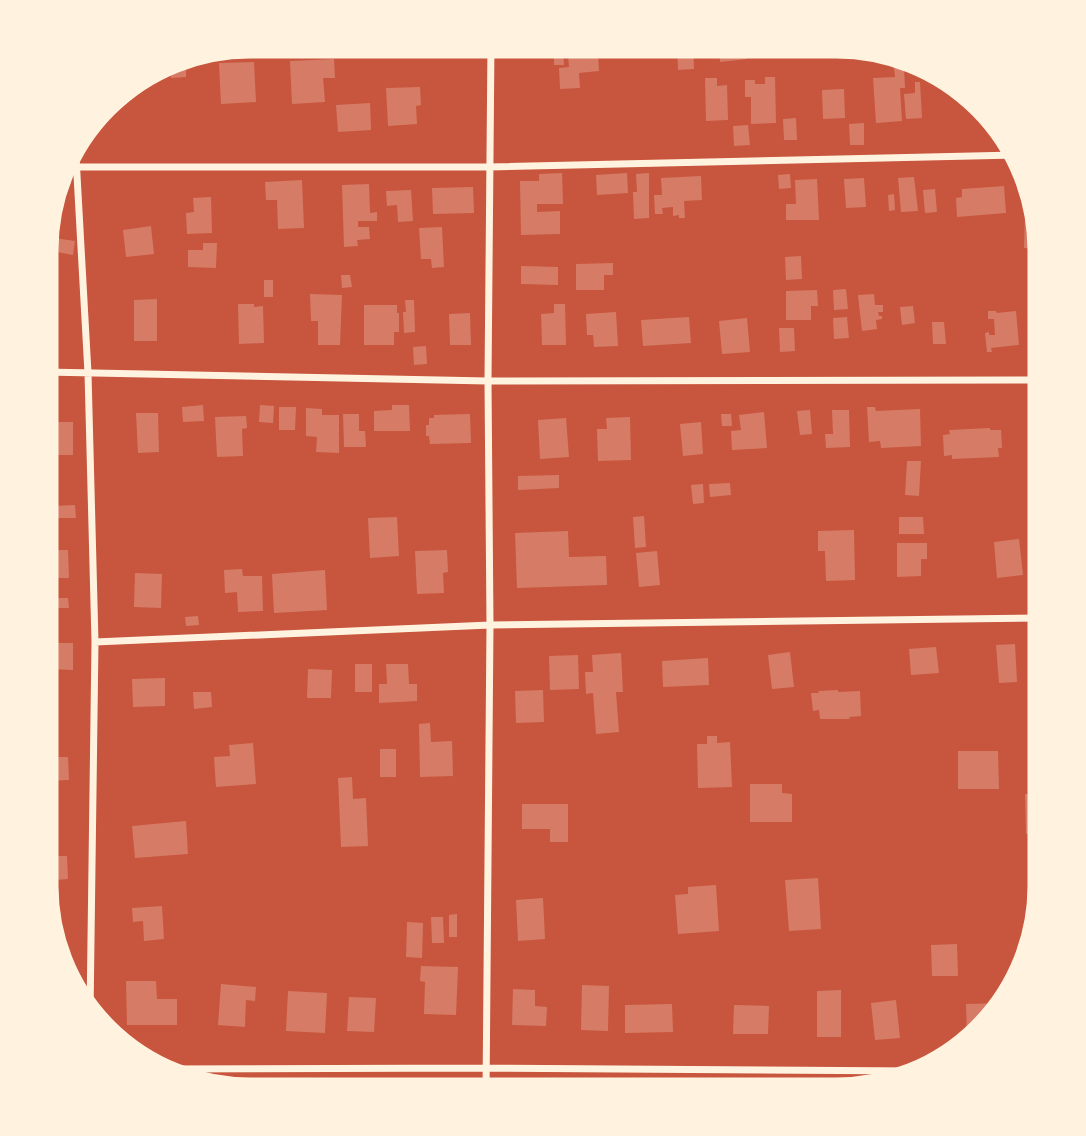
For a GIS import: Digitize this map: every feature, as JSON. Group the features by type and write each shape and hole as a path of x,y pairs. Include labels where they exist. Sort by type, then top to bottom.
{"street":[{"path":"486,1081 491,55"},
{"path":"76,167 490,167 1007,155"},
{"path":"76,161 89,373 95,642 90,999"},
{"path":"54,372 488,381 1031,380"},
{"path":"95,642 490,625 1031,618"},
{"path":"181,1069 899,1071"}],"building":[{"path":"554,54 563,54 564,65 554,65"},
{"path":"598,54 599,71 579,73 580,88 560,89 559,68 569,67 568,55"},
{"path":"677,54 693,54 694,69 678,70"},
{"path":"719,54 746,54 747,59 720,62"},
{"path":"334,59 335,78 323,78 325,102 292,104 290,61"},
{"path":"254,62 256,102 221,104 219,63"},
{"path":"186,65 186,77 171,78 171,71"},
{"path":"904,67 905,88 900,88 902,121 876,123 873,78 895,77 894,68"},
{"path":"765,77 775,77 776,123 751,124 751,97 745,97 745,80 765,84"},
{"path":"705,78 717,78 717,86 727,85 728,120 706,121"},
{"path":"915,82 920,82 922,118 906,119 904,94 915,93"},
{"path":"420,87 421,105 416,106 417,124 388,126 386,88"},
{"path":"844,89 845,118 823,119 822,90"},
{"path":"370,103 371,130 338,132 336,105"},
{"path":"796,118 797,140 784,140 783,119"},
{"path":"864,123 864,145 850,145 849,124"},
{"path":"748,125 750,145 734,146 733,126"},
{"path":"70,172 71,172 71,184 66,184"},
{"path":"562,173 563,204 537,204 537,212 560,211 560,234 521,235 520,181 539,181 539,174"},
{"path":"627,173 628,193 597,195 596,175"},
{"path":"649,173 649,218 634,219 633,192 637,192 636,174"},
{"path":"790,174 791,188 779,189 778,175"},
{"path":"701,176 702,200 684,201 685,218 673,216 673,207 662,208 663,214 655,214 654,195 662,195 661,178"},
{"path":"914,177 918,211 901,212 898,178"},
{"path":"864,178 866,207 846,208 844,179"},
{"path":"817,179 819,220 786,220 786,204 796,204 795,180"},
{"path":"302,180 304,228 278,229 277,200 266,200 265,182"},
{"path":"369,184 370,213 377,212 377,221 358,221 358,227 369,227 370,239 357,240 358,246 344,247 342,185"},
{"path":"1004,186 1006,213 957,217 956,198 962,197 962,189"},
{"path":"473,187 474,213 433,214 432,188"},
{"path":"935,189 937,212 925,213 923,190"},
{"path":"411,190 413,221 398,222 397,205 387,206 386,191"},
{"path":"894,194 895,210 889,211 888,195"},
{"path":"211,197 212,233 187,234 186,213 194,212 193,198"},
{"path":"1025,214 1028,214 1031,248 1024,248"},
{"path":"151,226 154,254 126,257 123,230"},
{"path":"442,227 444,267 432,268 431,259 421,259 419,228"},
{"path":"55,238 75,241 73,255 54,251"},
{"path":"203,243 217,243 216,268 188,267 188,250 203,250"},
{"path":"54,254 58,254 58,274 54,274"},
{"path":"801,256 802,279 786,280 785,257"},
{"path":"613,263 613,275 604,275 604,290 576,290 576,264"},
{"path":"521,266 558,267 558,285 521,284"},
{"path":"341,275 350,275 352,287 342,288"},
{"path":"264,280 273,280 273,297 264,297"},
{"path":"846,289 848,309 834,310 833,290"},
{"path":"817,290 818,306 811,306 811,320 786,320 786,291"},
{"path":"310,294 342,295 340,345 318,345 318,321 311,321"},
{"path":"874,294 875,305 883,305 883,312 878,312 882,319 876,320 877,329 862,331 858,295"},
{"path":"157,299 157,341 134,341 134,300"},
{"path":"405,300 414,300 415,332 404,333"},
{"path":"238,304 263,306 264,343 239,344"},
{"path":"554,304 565,304 566,345 542,345 541,314 554,313"},
{"path":"364,305 397,305 399,332 394,332 394,345 364,345"},
{"path":"913,306 915,323 902,325 900,307"},
{"path":"988,311 1016,311 1019,345 991,348 992,352 987,352 985,333 995,335 994,319 988,319"},
{"path":"616,312 618,346 594,347 593,335 587,335 586,314"},
{"path":"470,313 471,345 450,345 449,314"},
{"path":"689,317 691,343 643,346 641,320"},
{"path":"847,317 849,338 834,339 833,318"},
{"path":"747,318 750,352 722,354 719,321"},
{"path":"932,322 944,322 946,344 933,344"},
{"path":"779,328 794,328 795,351 780,352"},
{"path":"426,346 427,364 414,365 413,347"},
{"path":"203,405 204,421 183,422 182,407"},
{"path":"260,405 274,406 273,423 259,422"},
{"path":"392,405 409,405 410,431 374,431 374,411 392,410"},
{"path":"279,407 296,407 295,430 279,430"},
{"path":"867,407 875,407 876,411 920,409 921,446 881,448 880,441 869,442"},
{"path":"306,408 322,409 322,415 339,415 339,453 316,452 317,437 306,436"},
{"path":"810,410 812,434 800,435 797,411"},
{"path":"832,410 849,410 850,447 826,448 825,434 833,434"},
{"path":"764,412 767,448 732,450 731,431 741,430 739,415"},
{"path":"136,413 158,413 159,452 138,453"},
{"path":"343,414 359,414 359,431 365,431 366,447 344,447"},
{"path":"470,414 471,443 430,444 429,436 426,436 429,418 434,418 434,415"},
{"path":"721,414 731,414 732,426 722,426"},
{"path":"246,416 247,428 242,429 243,456 217,457 215,417"},
{"path":"630,417 631,460 598,461 597,429 607,429 606,418"},
{"path":"566,418 569,457 540,459 538,420"},
{"path":"54,422 73,422 73,455 54,455"},
{"path":"701,422 703,454 683,456 680,424"},
{"path":"949,430 1001,430 1002,448 998,448 999,457 952,459 952,455 944,456 943,435 950,434"},
{"path":"907,461 921,461 919,496 905,495"},
{"path":"559,475 559,488 518,490 518,476"},
{"path":"730,483 731,495 710,497 709,484"},
{"path":"703,484 704,503 693,504 691,485"},
{"path":"75,505 76,518 55,518 55,506"},
{"path":"644,516 646,547 635,548 633,517"},
{"path":"397,517 399,556 370,558 368,518"},
{"path":"899,517 923,517 924,534 899,534"},
{"path":"854,530 855,580 826,581 825,551 818,551 818,531"},
{"path":"568,531 569,557 606,556 607,585 517,588 515,533"},
{"path":"1019,539 1023,575 997,578 994,542"},
{"path":"897,543 927,543 927,559 921,559 921,576 897,577"},
{"path":"54,550 68,550 69,578 55,578"},
{"path":"447,550 448,572 443,573 444,593 417,594 415,551"},
{"path":"657,551 660,585 639,587 636,553"},
{"path":"242,569 243,576 262,576 263,611 238,612 237,592 225,593 224,570"},
{"path":"325,570 327,610 274,613 272,574"},
{"path":"135,573 162,574 161,608 134,607"},
{"path":"55,598 68,598 69,608 57,608 58,615 55,615"},
{"path":"198,616 199,625 186,626 185,617"},
{"path":"55,643 73,643 73,670 55,669"},
{"path":"1015,644 1017,682 999,683 996,645"},
{"path":"936,647 939,673 911,675 909,649"},
{"path":"790,652 794,687 772,689 768,655"},
{"path":"621,653 623,692 616,692 619,732 596,734 593,693 586,694 585,672 593,672 592,655"},
{"path":"578,655 579,689 550,690 549,656"},
{"path":"708,658 709,685 663,687 662,661"},
{"path":"355,664 372,664 372,692 355,692"},
{"path":"386,664 408,664 409,684 417,684 417,701 379,703 379,684 387,684"},
{"path":"308,669 332,670 331,698 307,698"},
{"path":"165,678 165,706 133,707 132,679"},
{"path":"543,690 544,722 516,723 515,691"},
{"path":"860,691 861,716 849,717 850,719 820,719 819,710 813,711 811,693"},
{"path":"193,692 211,692 212,707 194,709"},
{"path":"430,723 431,742 452,741 453,776 420,777 419,724"},
{"path":"707,736 717,736 717,743 730,742 732,787 698,788 697,744 707,744"},
{"path":"253,743 256,784 216,787 214,757 230,756 229,745"},
{"path":"380,749 396,749 396,777 380,777"},
{"path":"958,751 998,751 999,789 958,789"},
{"path":"55,757 68,757 69,780 55,781"},
{"path":"352,777 353,799 366,798 368,846 341,847 338,778"},
{"path":"750,784 782,784 782,793 792,794 792,822 750,822"},
{"path":"1025,794 1031,794 1031,834 1026,834"},
{"path":"522,804 568,804 568,842 550,842 550,829 522,829"},
{"path":"186,821 188,854 135,858 132,826"},
{"path":"55,856 67,856 68,879 55,880"},
{"path":"818,878 821,929 789,931 785,880"},
{"path":"716,885 719,931 678,934 675,895 688,894 688,887"},
{"path":"543,898 545,939 518,941 516,900"},
{"path":"162,906 164,939 144,941 143,921 133,922 132,908"},
{"path":"457,914 457,937 449,937 449,915"},
{"path":"431,917 443,917 444,943 432,943"},
{"path":"407,922 423,923 422,958 406,957"},
{"path":"957,944 958,976 932,976 931,945"},
{"path":"421,966 458,967 456,1015 424,1014 425,982 420,981"},
{"path":"126,981 156,981 157,999 177,999 177,1025 127,1025"},
{"path":"221,984 256,987 255,1001 246,1000 245,1027 218,1025"},
{"path":"582,985 609,986 608,1031 581,1030"},
{"path":"513,989 535,990 535,1006 547,1007 546,1026 512,1025"},
{"path":"841,990 841,1037 817,1037 817,991"},
{"path":"288,991 327,993 325,1033 286,1031"},
{"path":"349,997 376,998 374,1032 347,1031"},
{"path":"896,1000 900,1038 875,1040 871,1003"},
{"path":"992,1003 967,1031 966,1004"},
{"path":"672,1004 673,1032 625,1033 625,1005"},
{"path":"734,1005 769,1006 768,1034 733,1034"}]}
